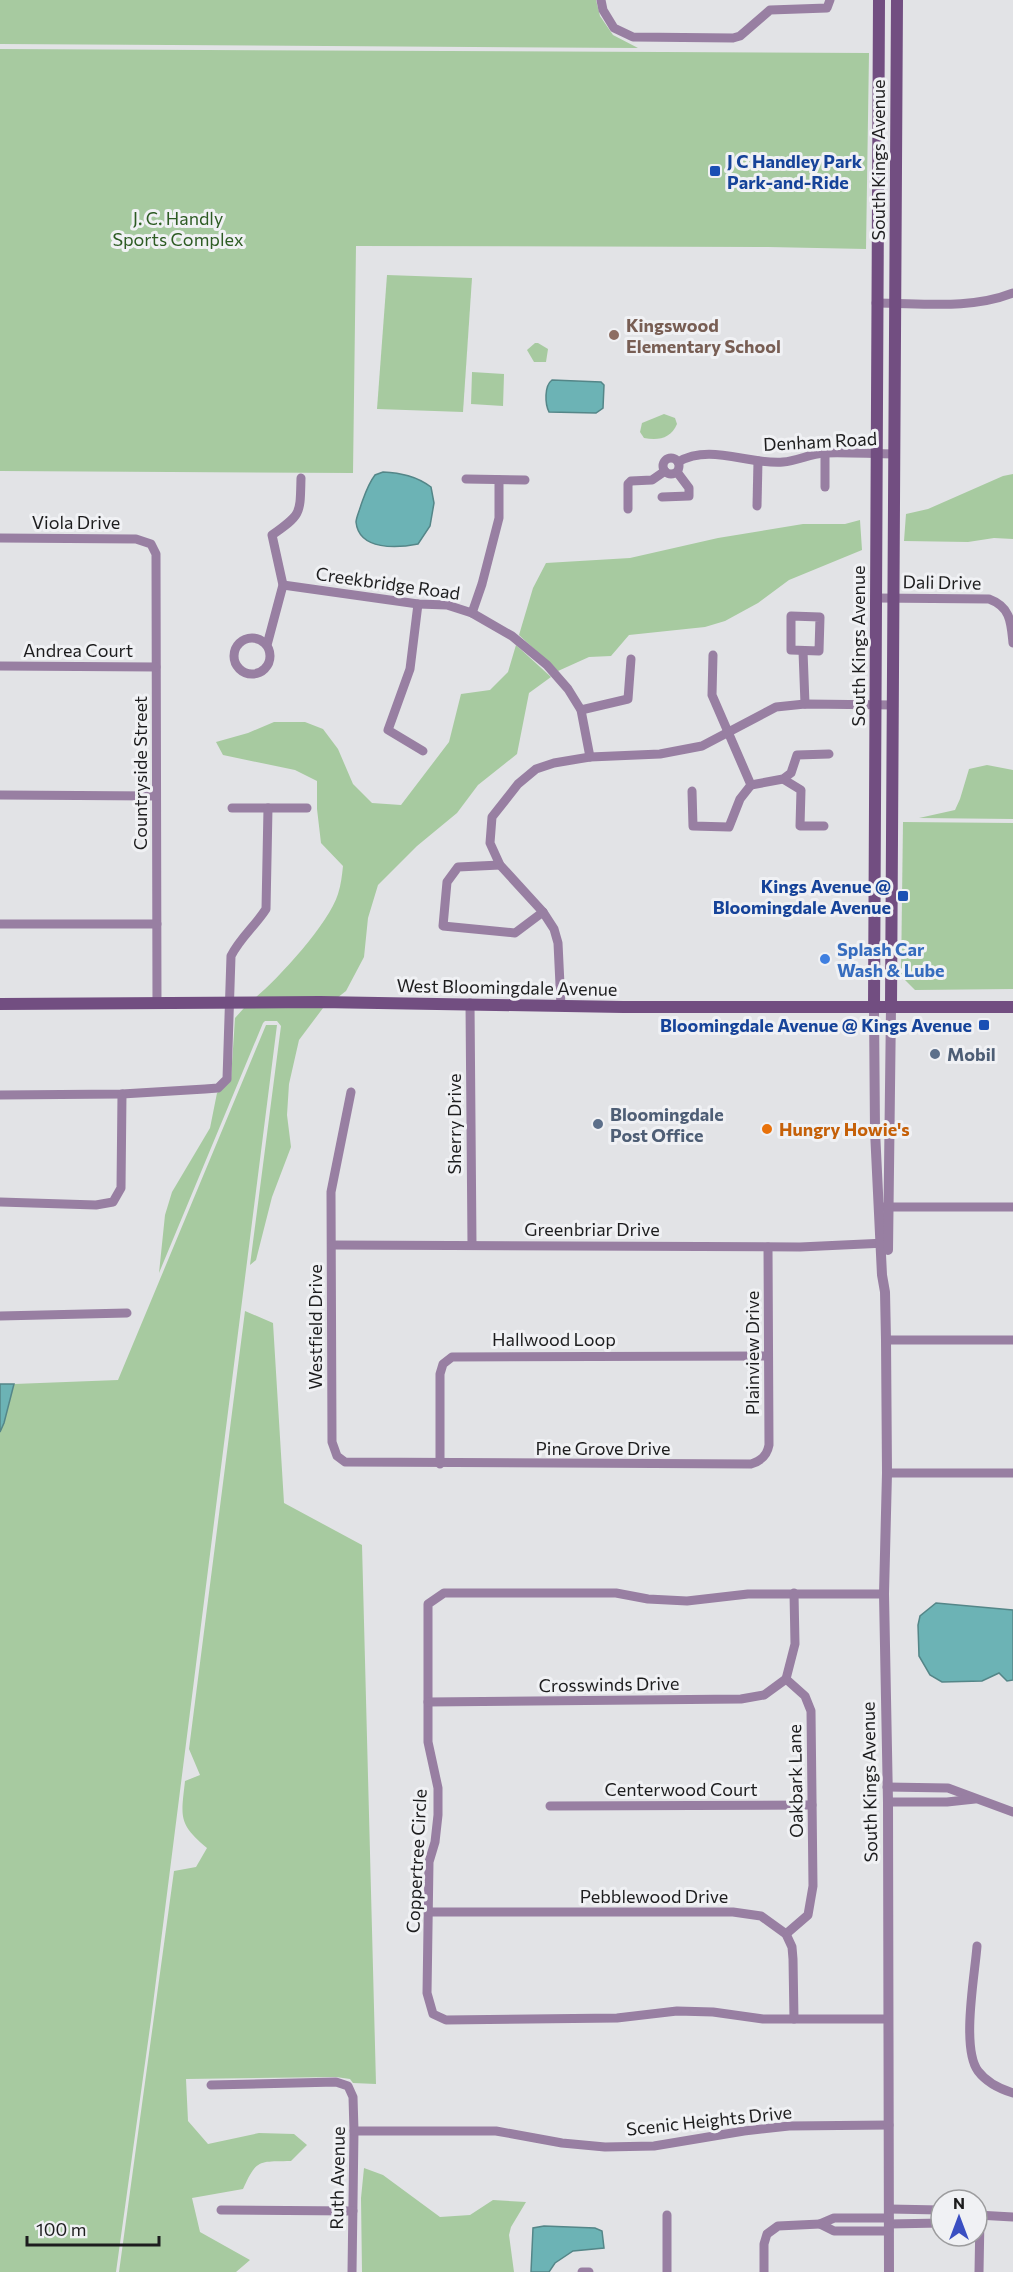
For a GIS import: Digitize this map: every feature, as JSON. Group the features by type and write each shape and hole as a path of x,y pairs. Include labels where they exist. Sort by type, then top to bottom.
{"main road":[{"name":"South Kings Avenue","path":"874,1007 879,0"},
{"name":"South Kings Avenue","path":"891,1007 897,0"},
{"name":"West Bloomingdale Avenue","path":"0,1004 320,1002 561,1006 1013,1007"}],"street":[{"path":"601,0 603,10 614,28 633,37 733,38 740,36 770,10 807,4 827,8 830,0"},
{"path":"876,303 966,304 992,300 1013,293"},
{"path":"825,453 825,487"},
{"name":"Denham Road","path":"677,467 673,459 666,461 664,466 665,471 671,474 690,455 712,454 758,461 784,462 825,453 895,454"},
{"path":"757,506 758,461"},
{"path":"662,497 689,496 688,488 677,467"},
{"path":"628,509 628,484 652,480 665,471"},
{"path":"267,645 263,640 251,637 240,641 233,657 238,668 249,674 255,674 266,668 271,656 267,645 283,585 272,535 297,517 301,478"},
{"path":"466,479 525,480"},
{"path":"472,613 499,518 499,480"},
{"name":"Viola Drive","path":"0,538 136,539 151,544"},
{"name":"Countryside Street","path":"151,544 156,554 157,1004"},
{"name":"Creekbridge Road","path":"283,585 418,604 447,605 472,613 512,636 547,665 568,689 581,710 590,757"},
{"name":"Dali Drive","path":"876,598 985,598 993,600 1001,605 1009,615 1013,643"},
{"path":"418,604 410,669 388,730 423,751"},
{"path":"791,616 820,616 819,651 803,651 790,651 791,616"},
{"path":"803,651 805,704"},
{"path":"713,655 712,695 751,785"},
{"path":"581,710 628,699 631,659"},
{"name":"Andrea Court","path":"0,666 156,667"},
{"path":"561,1006 558,943 554,929 543,912 500,865 490,843 492,817 518,784 536,769 554,763 590,757 660,754 702,746 776,707 805,704 893,705"},
{"path":"692,791 693,826 729,827 740,799 751,785 783,779 791,773 797,755 829,754"},
{"path":"783,779 801,790 801,826 824,826"},
{"path":"0,795 156,796"},
{"path":"232,808 307,808"},
{"path":"0,1095 122,1094 218,1088 227,1079 231,956 238,941 259,920 266,909 268,808"},
{"path":"500,865 458,867 447,882 442,926 515,933 543,912"},
{"path":"0,924 157,924"},
{"name":"Sherry Drive","path":"470,1003 472,1245"},
{"name":"South Kings Avenue","path":"874,1007 875,1131 884,1207"},
{"name":"South Kings Avenue","path":"889,2272 888,1787 884,1594 887,1473 884,1207 891,1007"},
{"name":"Westfield Drive","path":"351,1092 331,1192 332,1442 340,1460 351,1464 441,1464"},
{"path":"0,1202 96,1205 113,1202 121,1188 122,1094"},
{"path":"884,1207 1013,1207"},
{"name":"Greenbriar Drive","path":"332,1245 768,1247 853,1245 856,1243 884,1245"},
{"name":"Plainview Drive","path":"764,1458 768,1445 768,1247"},
{"path":"0,1316 127,1313"},
{"path":"886,1340 1013,1340"},
{"name":"Hallwood Loop","path":"441,1464 440,1374 442,1364 452,1357 768,1356"},
{"name":"Pine Grove Drive","path":"441,1464 751,1464 764,1458"},
{"path":"887,1473 1013,1473"},
{"name":"Coppertree Circle","path":"884,1594 748,1594 687,1601 648,1599 616,1593 444,1593 428,1604 428,1742 438,1797 435,1842 429,1862 427,1993 433,2014 446,2020 617,2018 677,2011 713,2012 763,2019 888,2019"},
{"path":"786,1679 795,1644 794,1593"},
{"name":"Crosswinds Drive","path":"428,1702 741,1699 764,1695 786,1679"},
{"name":"Oakbark Lane","path":"786,1679 805,1696 811,1711 813,1887 808,1915 786,1934"},
{"path":"888,1787 948,1788 1013,1812"},
{"path":"888,1802 947,1802 977,1799"},
{"name":"Centerwood Court","path":"550,1806 812,1805"},
{"name":"Pebblewood Drive","path":"429,1912 733,1912 761,1916 786,1934"},
{"path":"786,1934 792,1947 794,2019"},
{"path":"977,1946 970,2047 977,2070 997,2088 1013,2093"},
{"name":"Ruth Avenue","path":"211,2085 336,2082 348,2086 353,2097 354,2131 352,2272"},
{"name":"Scenic Heights Drive","path":"354,2131 496,2131 562,2143 605,2147 654,2146 789,2126 889,2125"},
{"path":"221,2210 353,2211"},
{"path":"764,2272 764,2244 767,2234 778,2226 820,2224 834,2231 929,2212"},
{"path":"667,2215 667,2272"},
{"path":"989,2217 1013,2217"},
{"path":"889,2220 929,2222"},
{"path":"979,2248 979,2272"},
{"path":"582,2272 589,2272"}],"green space":[{"path":"0,0 596,0 600,16 613,35 638,48 0,44"},
{"name":"J. C. Handly Sports Complex","path":"0,49 869,53 866,249 356,246 353,473 0,471"},
{"path":"387,275 472,278 463,412 377,409"},
{"path":"535,343 548,349 546,362 534,362 527,350"},
{"path":"472,372 504,374 503,406 471,404"},
{"path":"664,414 675,418 677,424 671,433 659,439 644,438 640,432 642,423"},
{"path":"1013,474 1013,539 994,538 968,542 904,541 906,514 928,509 1003,476"},
{"path":"860,520 862,550 789,580 758,603 725,621 705,627 629,635 611,656 589,657 558,671 519,635 533,588 546,563 630,558 718,538 803,524 845,524"},
{"path":"516,645 551,677 529,693 517,754 478,785 457,813 417,846 378,885 368,918 364,957 346,991 337,998 255,998 289,964 325,920 338,894 343,866 321,843 317,809 317,781 295,770 223,755 216,742 248,733 274,722 305,722 323,729 338,749 353,784 372,803 401,805 449,742 461,694 490,690 508,672"},
{"path":"987,765 1013,770 1013,819 919,818 955,810 969,769"},
{"path":"903,822 1013,823 1013,989 915,990 901,976"},
{"path":"244,1008 323,1008 299,1040 289,1084 287,1115 291,1147 272,1197 256,1260 250,1265 281,1026 277,1021 263,1023 159,1273 165,1215 172,1192 210,1128 217,1093 231,1079 235,1018"},
{"path":"266,1025 277,1025 151,2020 116,2272 0,2272 0,1429 4,1423 14,1384 118,1380"},
{"path":"245,1311 273,1323 284,1503 362,1545 376,2084 353,2083 350,2079 336,2077 186,2079 188,2121 208,2144 259,2133 294,2134 307,2145 291,2161 272,2161 260,2164 252,2172 243,2189 192,2198 200,2232 250,2260 236,2272 119,2272 174,1871 196,1867 207,1848 186,1826 183,1804 185,1781 200,1775 189,1749"},
{"path":"364,2168 383,2175 440,2217 470,2215 493,2200 526,2202 511,2227 509,2235 514,2272 362,2272 361,2198"}],"water":[{"path":"552,380 601,382 604,385 603,408 596,413 549,412 546,395"},
{"path":"383,472 408,476 431,487 434,503 430,526 418,544 381,545 364,538 359,531 356,520 367,489 375,475"},
{"path":"0,1384 14,1384 0,1432"},
{"path":"936,1603 1013,1610 1013,1680 1007,1681 999,1673 982,1681 942,1682 930,1675 919,1656 918,1625 920,1616"},
{"path":"544,2226 595,2228 602,2231 604,2248 573,2251 555,2263 549,2272 531,2272 533,2228"}],"place":[{"name":"J C Handley Park Park-and-Ride","path":"715,171"},
{"name":"Kingswood Elementary School","path":"614,335"},
{"name":"Kings Avenue @ Bloomingdale Avenue","path":"903,896"},
{"name":"Splash Car Wash & Lube","path":"825,959"},
{"name":"Bloomingdale Avenue @ Kings Avenue","path":"984,1025"},
{"name":"Mobil","path":"935,1054"},
{"name":"Bloomingdale Post Office","path":"598,1124"},
{"name":"Hungry Howie's","path":"767,1129"}]}
